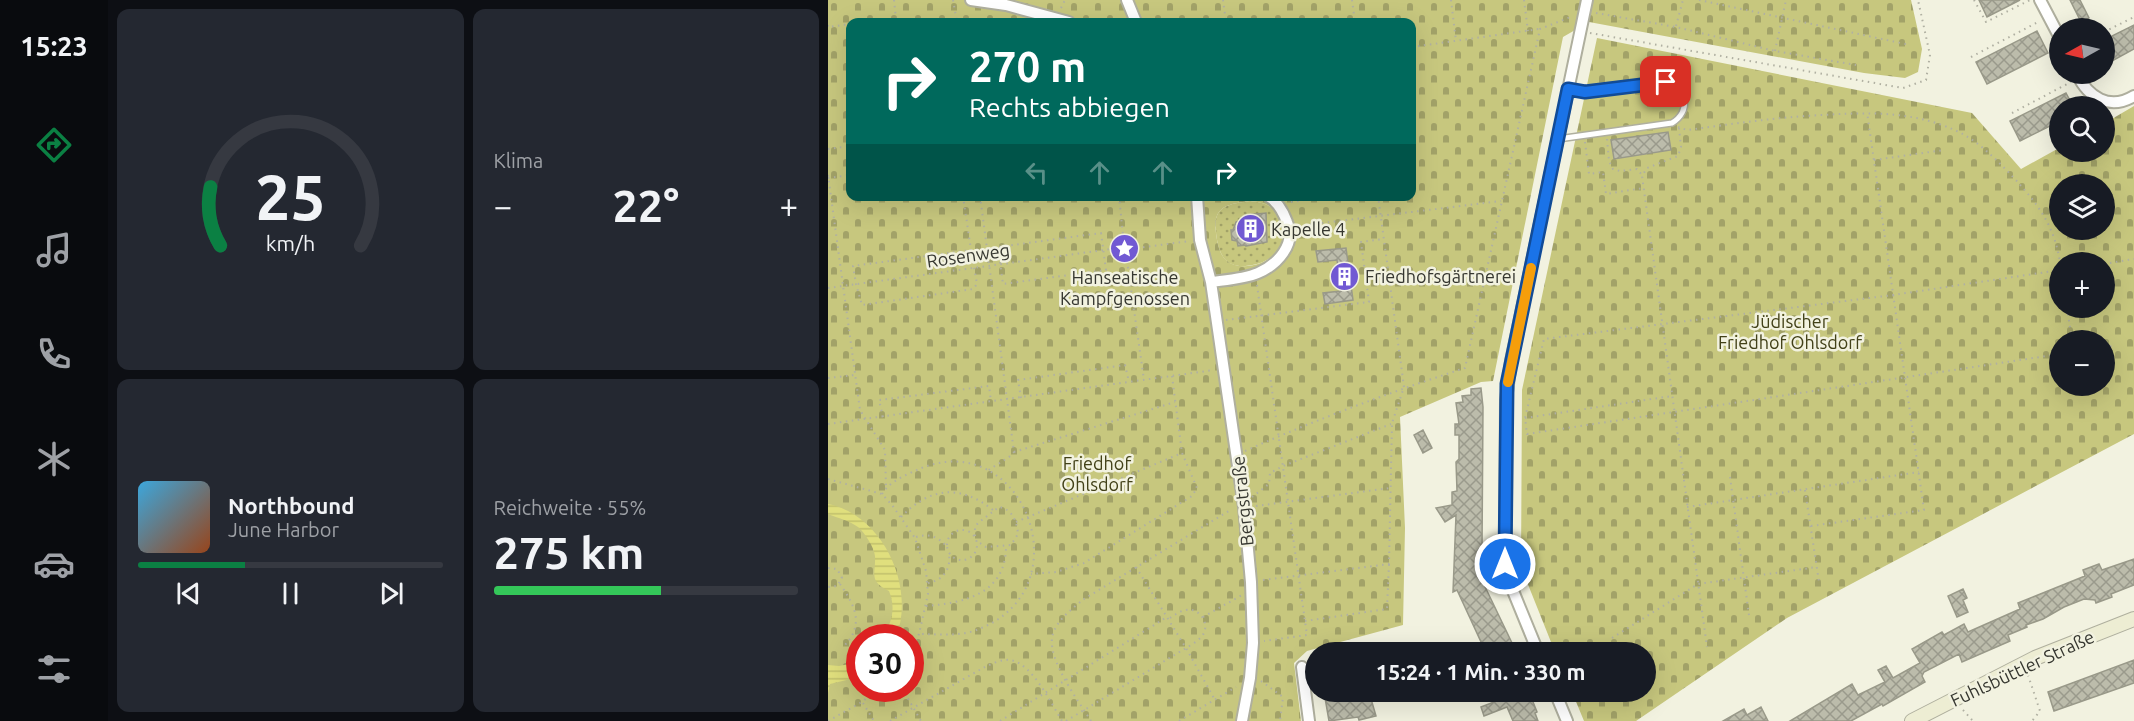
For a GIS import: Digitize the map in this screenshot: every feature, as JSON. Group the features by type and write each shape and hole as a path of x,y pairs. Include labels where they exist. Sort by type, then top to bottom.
{"main road":[{"name":"Fuhlsbüttler Straße","path":"1912,721 2022,664 2134,619"}],"street":[{"path":"971,0 1006,5 1054,18"},
{"path":"1127,0 1134,18"},
{"path":"1534,642 1506,572 1506,400 1511,361 1587,0"},
{"path":"2040,0 2049,16"},
{"path":"2083,84 2086,90 2104,101 2126,100 2134,96"},
{"name":"Bergstraße","path":"1197,201 1200,240 1211,282 1237,454 1251,586 1255,679 1242,721"},
{"path":"1211,282 1256,274 1268,268 1282,255 1290,240 1289,226 1282,210 1274,201"},
{"path":"1302,667 1310,721"},
{"path":"1558,702 1564,720"}],"lane":[{"path":"1558,139 1672,123 1683,114 1685,103 1679,88 1662,82 1585,92 1568,89"}],"path":[{"path":"894,0 896,18"},
{"path":"953,0 956,18"},
{"path":"1223,0 1225,18"},
{"path":"1352,0 1354,18"},
{"path":"1450,0 1456,41"},
{"path":"1524,0 1528,31"},
{"path":"1676,27 1683,0"},
{"path":"1699,0 1910,45"},
{"path":"1775,51 1786,0"},
{"path":"1581,31 1903,88 1926,80 1930,56 1918,0"},
{"path":"1974,0 1986,22 2030,0"},
{"path":"1416,46 1540,29 1585,12 1676,27 1775,51 1856,65"},
{"path":"1971,57 2049,16"},
{"path":"2115,26 2134,17"},
{"path":"828,27 846,25"},
{"path":"1237,454 1404,387 1465,368 1540,29"},
{"path":"2012,113 2064,84"},
{"path":"1672,123 1687,130 1747,121 1867,112 1908,115 1926,119 1963,134 1998,161 2041,209 2053,234 2058,252"},
{"path":"1811,526 1924,510 1867,112"},
{"path":"1642,176 1647,168 1678,156 1681,147 1679,128"},
{"path":"1606,133 1609,160 1613,169 1620,171 1637,169 1642,176 1707,647"},
{"path":"1584,136 1589,174 1603,172 1606,194 1644,188"},
{"path":"828,150 846,147"},
{"path":"1874,160 1944,150"},
{"path":"846,175 828,177 860,410 885,450 886,487 882,494"},
{"path":"964,201 977,284 973,289 862,305 853,266 971,250"},
{"path":"981,201 1014,452"},
{"path":"1120,201 1123,236"},
{"path":"1277,204 1303,201"},
{"path":"1305,621 1388,609 1392,423 1404,387 1379,201"},
{"path":"1289,226 1502,201"},
{"path":"1101,233 1104,250 1106,270 1003,284 998,247 1101,233"},
{"path":"1123,236 1131,238 1137,248 1135,255 1127,261 1118,260 1112,254 1111,249 1113,242 1123,236"},
{"path":"1217,321 1369,302 1361,242 1384,239"},
{"path":"1137,248 1200,240"},
{"name":"Rosenweg","path":"828,288 1111,249"},
{"path":"2115,262 2134,259"},
{"path":"1127,261 1144,380"},
{"path":"2049,272 1893,295 1544,339 1525,418 1527,434 2049,356"},
{"path":"1253,643 1306,635 1256,274"},
{"path":"1021,398 1018,380 1125,364 1129,382"},
{"path":"828,424 1225,368"},
{"path":"828,378 856,375"},
{"path":"1031,574 1056,572 1084,563 1192,496 1197,488 1182,453 1172,376"},
{"path":"883,417 879,400 989,386 991,402"},
{"path":"1525,418 1672,396"},
{"path":"987,471 1014,452 1175,402"},
{"path":"1091,721 1054,659 1052,636 1066,613 1084,599 1136,567 1244,505 1269,484 1270,473 1392,423"},
{"path":"1016,522 1182,453"},
{"path":"886,487 929,465 948,462 969,464 1005,482 1019,498 1029,516 1034,535 1035,554 1031,574 1023,592 1011,608 996,621 978,630 958,634 924,634"},
{"path":"1688,507 1918,472"},
{"path":"1730,477 1749,615"},
{"path":"828,479 882,494 915,538 924,560 928,583 922,624"},
{"path":"1244,505 1390,488"},
{"path":"1805,489 1819,582"},
{"path":"901,517 925,497 939,493 954,492 968,495 993,510"},
{"path":"949,553 956,559 966,559 974,554 977,546 975,527 993,510 1003,507 1012,514 1018,534 1016,541 1006,547 986,547 977,541"},
{"path":"947,548 949,537 956,530 966,530 975,536"},
{"path":"915,538 922,535 936,537 949,553 949,567 946,573 941,579 928,583"},
{"path":"926,606 970,599 987,589 1001,572 1006,560 1006,547"},
{"path":"1203,617 1251,586 1298,575 1389,564"},
{"path":"1136,567 1215,700"},
{"path":"1612,638 1698,584 1817,567"},
{"path":"828,568 840,571 842,578 840,584 834,588 828,587"},
{"path":"840,584 854,606 856,617 855,630 842,648"},
{"path":"1000,721 1167,618 1188,610 1198,612 1203,617 1205,629 1203,636 1066,721"},
{"path":"890,721 983,668 1004,660 1012,660 1030,672 1062,721"},
{"path":"2022,664 2030,679 2040,711 2032,721"},
{"path":"1179,721 1255,679 1283,697 1280,721"},
{"path":"828,721 862,702 874,721"},
{"path":"910,702 921,721"}],"green space":[{"name":"Friedhof Ohlsdorf","path":"828,0 1911,0 1922,49 1918,72 1905,78 1864,73 1589,22 1563,37 1493,381 1481,382 1400,417 1405,528 1403,625 1340,642 1305,642 1305,653 1294,663 1301,721 828,721","holes":["1256,202 1270,206 1279,217 1283,234 1281,246 1266,261 1250,266 1233,264 1227,261 1220,250 1215,224 1217,217 1219,212 1229,205"]},
{"name":"Jüdischer Friedhof Ohlsdorf","path":"1597,38 1972,113 2021,169 2049,154 2049,162 2115,162 2115,117 2134,106 2134,434 1787,618 1636,721 1584,721 1576,702 1656,702 1656,642 1551,642 1521,567 1522,390"},
{"path":"1250,201 1267,205 1276,212 1283,234 1281,246 1273,256 1258,264 1241,266 1227,261 1222,255 1215,224 1223,208 1235,203"}],"shaded area":[{"path":"828,504 848,511 865,522 879,538 898,576 902,597 899,624 890,624 893,609 889,591 878,584 874,576 875,556 866,536 848,521 828,514"},
{"path":"828,665 846,665 846,680 830,684 828,693"}],"building":[{"path":"1979,0 2020,0 1987,17"},
{"path":"2070,0 2080,0 2089,18 2079,18"},
{"path":"2134,25 2134,49 2115,59 2115,34"},
{"path":"2037,31 2048,53 1987,84 1976,62"},
{"path":"2049,102 2049,126 2020,141 2010,121"},
{"path":"1668,132 1671,150 1614,159 1611,140"},
{"name":"Kapelle 4","path":"1266,213 1267,242 1238,246 1237,241 1232,240 1231,230 1236,222 1247,218 1246,215"},
{"name":"Friedhofsgärtnerei","path":"1346,248 1353,300 1325,304 1323,293 1341,291 1337,260 1318,262 1316,251"},
{"path":"1481,388 1483,407 1482,552 1484,552 1484,570 1477,570 1512,642 1481,642 1457,590 1453,592 1456,515 1445,522 1436,508 1452,505 1452,492 1457,491 1456,462 1459,459 1459,435 1455,435 1455,424 1459,424 1456,403 1463,402 1462,396 1471,395 1471,389"},
{"path":"1423,430 1432,448 1423,453 1414,435"},
{"path":"2134,559 2134,585 2096,603 2095,600 2084,599 2064,607 2008,635 2010,641 1962,662 1959,654 1924,672 1922,676 1925,682 1883,706 1882,704 1851,721 1790,721 1852,684 1858,695 1885,682 1878,670 1886,666 1893,678 1920,663 1912,649 1942,632 1944,635 1964,624 1968,632 2020,609 2018,603 2085,576 2083,570 2099,564 2102,570"},
{"path":"1963,589 1967,598 1963,600 1968,612 1957,617 1948,596"},
{"path":"2134,660 2134,683 2054,711 2048,692"},
{"path":"1326,702 1372,702 1376,716 1359,720 1358,717 1329,721"},
{"path":"1494,702 1533,702 1538,721 1513,721 1507,707 1484,716 1481,707"},
{"path":"1761,707 1768,721 1723,721 1744,709 1747,715"}],"slow traffic":[{"path":"1508,382 1531,268"}],"place":[{"name":"Kapelle 4","path":"1250,229"},
{"name":"Hanseatische Kampfgenossen","path":"1125,248"},
{"name":"Friedhofsgärtnerei","path":"1344,276"}],"route":[{"path":"1505,564 1507,384 1568,89 1585,92 1666,82"}]}
